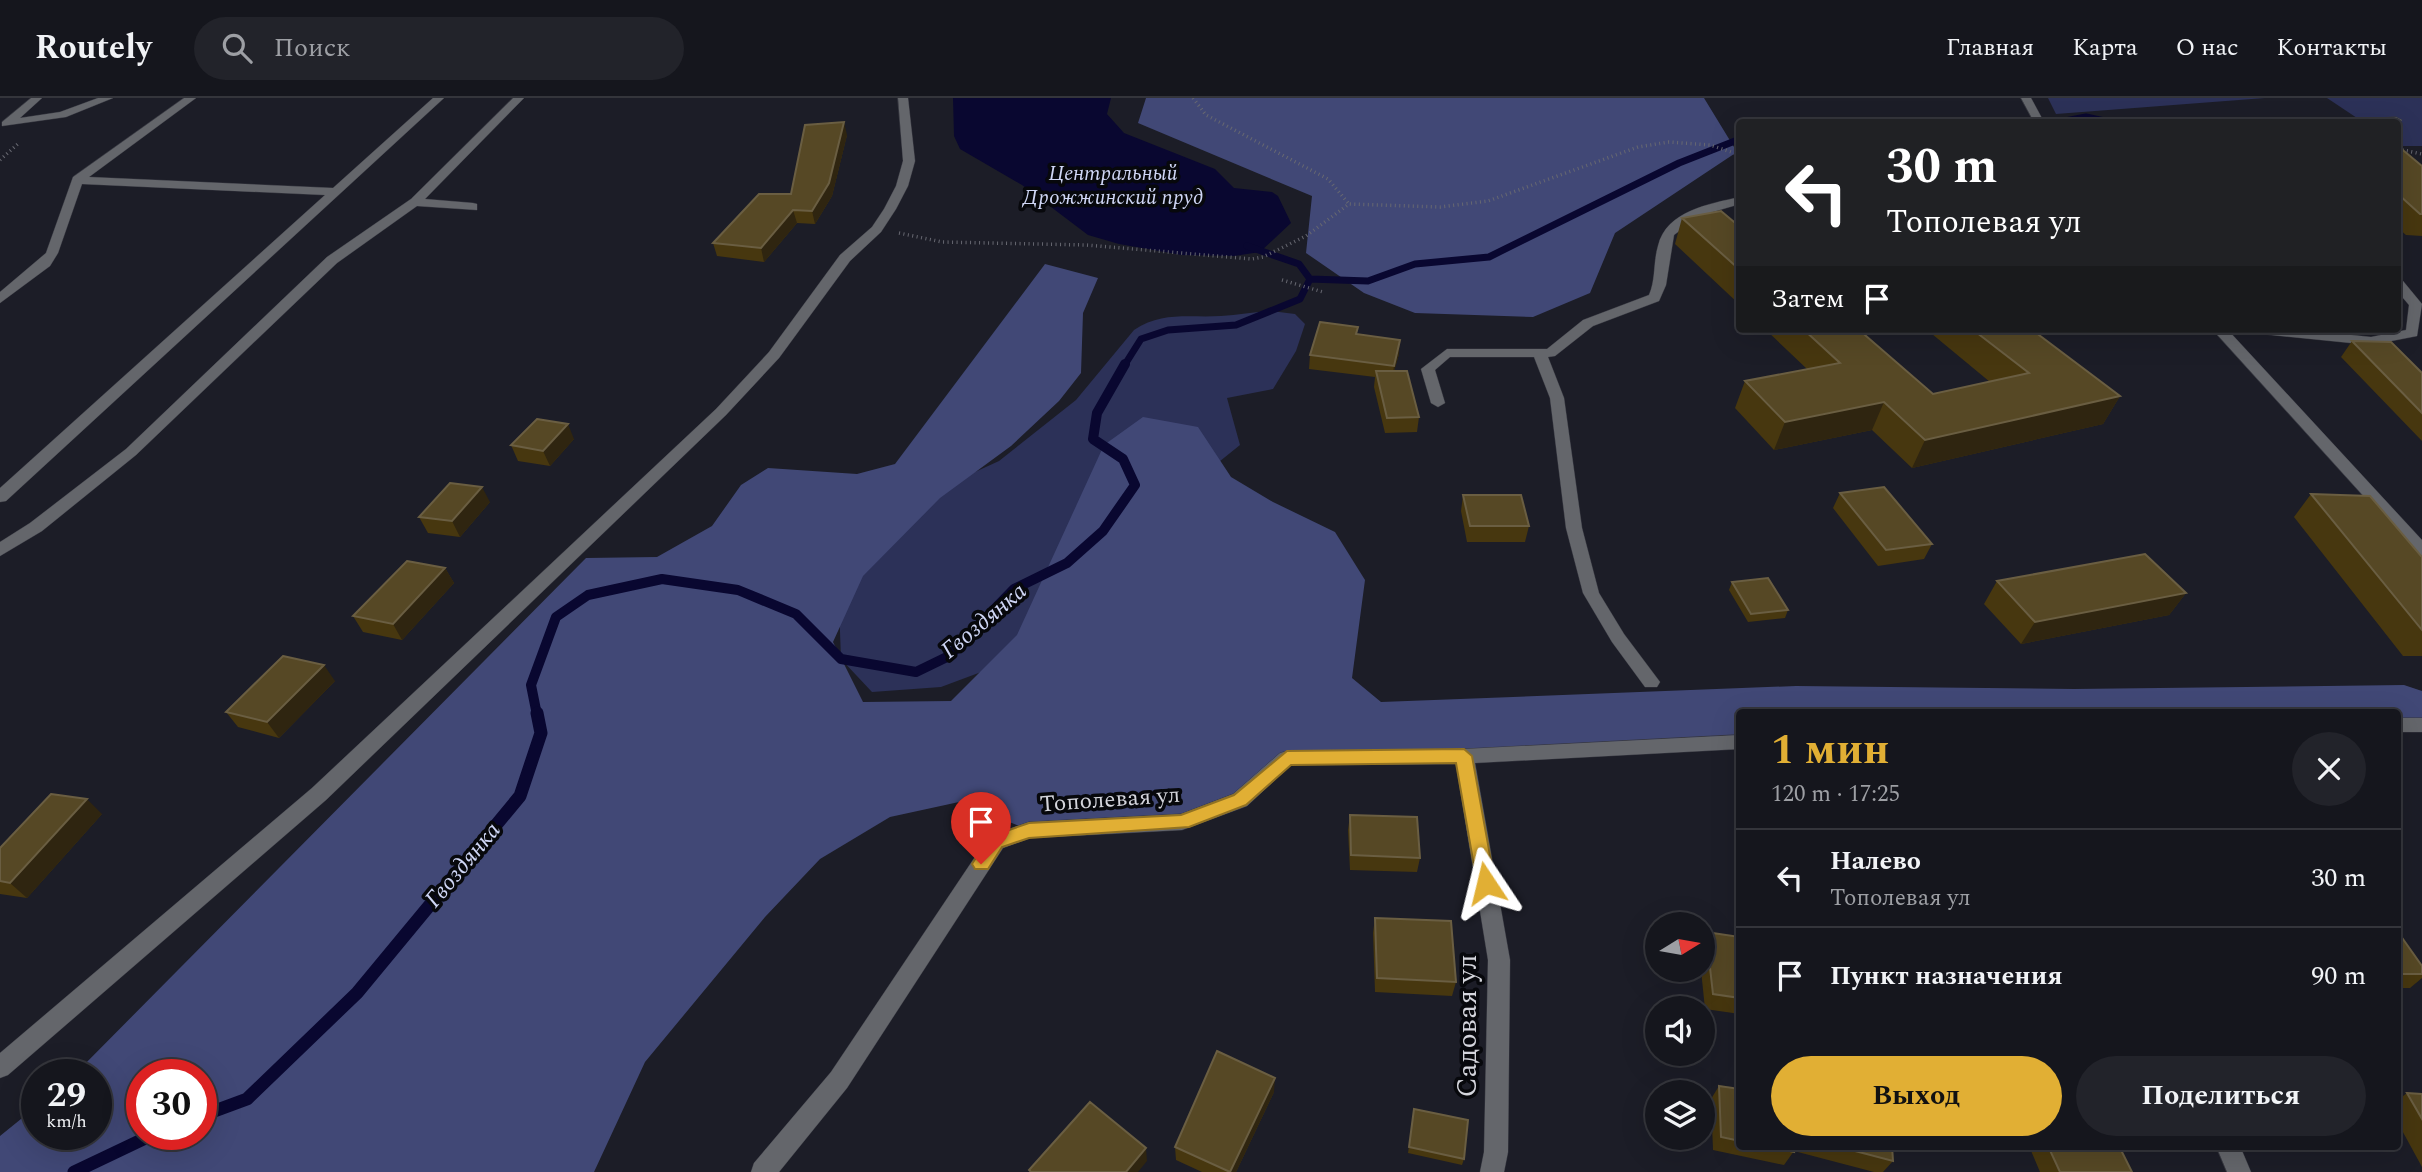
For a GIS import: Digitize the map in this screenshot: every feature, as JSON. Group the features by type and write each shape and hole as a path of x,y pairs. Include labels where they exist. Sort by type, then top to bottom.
{"street":[{"path":"3,127 37,98"},
{"path":"3,127 62,115 108,98"},
{"path":"0,299 45,263 52,254 77,180 191,98"},
{"path":"0,497 439,98"},
{"path":"0,550 36,527 131,452 332,260 415,202 519,98"},
{"path":"0,1068 319,794 721,412 774,355 845,258 877,229 902,186 909,161 904,98"},
{"path":"2026,98 2037,119"},
{"path":"77,180 337,192"},
{"path":"1438,404 1428,369 1447,353 1550,353 1588,323 1654,298 1660,287 1664,244 1675,226 1692,214 1736,201"},
{"path":"415,202 472,207"},
{"path":"2292,333 2371,341 2412,333 2416,305 2401,288"},
{"path":"2223,333 2422,550"},
{"path":"1539,354 1557,398 1574,528 1591,593 1618,638 1651,682"},
{"path":"2401,725 2422,725"},
{"name":"Тополевая ул","path":"763,1172 839,1080 996,842 1029,831 1182,822 1240,800 1287,758 1464,756 1736,742"},
{"name":"Садовая ул","path":"1464,756 1499,960 1496,1152 1492,1172"},
{"path":"2230,1150 2239,1172"}],"path":[{"path":"1193,98 1206,115 1328,179 1349,204"},
{"path":"877,229 942,242 1086,245 1252,259 1263,257 1276,248 1306,236 1349,204 1440,207 1488,201 1638,147 1668,142 1710,145 1736,154"},
{"path":"2401,150 2422,154"},
{"path":"1282,280 1323,292"}],"shaded area":[{"path":"1146,98 1704,98 1736,153 1615,233 1590,293 1533,317 1415,313 1364,293 1306,253 1312,196 1138,123"},
{"path":"2048,98 2265,98 2056,114"},
{"path":"2327,98 2422,98 2422,146 2401,146 2401,119 2358,119"},
{"path":"1045,264 1098,278 1083,313 1081,373 1059,401 1011,446 940,498 863,576 833,642 863,702 951,701 1017,635 1104,445 1143,417 1198,427 1231,477 1273,502 1335,532 1365,580 1352,678 1381,702 1796,686 2074,689 2404,685 2422,691 2422,726 2401,726 2401,709 1736,709 1736,745 1287,758 1240,800 1182,822 1029,830 959,802 890,817 820,859 765,917 645,1062 594,1172 0,1172 0,1136 21,1119 21,1150 112,1150 112,1059 90,1059 586,558 657,557 712,526 741,485 768,468 857,474 895,464"},
{"path":"1271,311 1295,314 1305,324 1296,351 1273,389 1227,398 1240,445 1168,503 1029,654 941,687 872,692 841,659 839,604 916,499 999,461 1076,400 1134,330 1145,324 1166,318"}],"water":[{"name":"Центральный Дрожжинский пруд","path":"953,98 1111,98 1107,114 1124,133 1215,169 1234,188 1272,192 1278,196 1291,223 1260,252 1234,256 1182,255 1119,244 1088,235 1022,185 960,149 954,136"}],"building":[{"path":"844,122 829,183 812,211 793,210 761,248 713,243 759,194 791,194 805,125"},
{"path":"2401,148 2422,166 2420,214 2401,197"},
{"path":"1721,211 1736,224 1736,266 1682,218"},
{"path":"1320,322 1358,327 1356,334 1400,340 1394,366 1310,355"},
{"path":"1807,333 1863,333 1933,394 2029,373 1977,333 2036,333 2120,396 1925,440 1884,402 1785,422 1745,381 1840,363"},
{"path":"2352,341 2391,342 2422,373 2422,413"},
{"path":"1376,371 1407,371 1419,417 1387,418"},
{"path":"537,419 568,424 543,451 511,445"},
{"path":"450,483 482,487 452,521 419,517"},
{"path":"1884,487 1932,544 1886,550 1840,493"},
{"path":"2311,494 2370,496 2422,557 2422,630"},
{"path":"1463,495 1521,495 1529,526 1470,526"},
{"path":"2145,554 2186,593 2035,622 1997,581"},
{"path":"407,561 445,568 393,624 353,616"},
{"path":"1768,578 1788,610 1751,614 1732,582"},
{"path":"283,656 324,665 267,722 226,712"},
{"path":"51,794 87,799 10,883 0,881 0,848"},
{"path":"1350,815 1417,817 1420,858 1351,855"},
{"path":"1375,918 1451,921 1456,982 1377,978"},
{"path":"1715,933 1736,936 1736,997 1713,994"},
{"path":"2401,936 2422,966 2422,974 2401,974"},
{"path":"1217,1051 1275,1078 1230,1172 1175,1147"},
{"path":"1719,1086 1736,1088 1736,1140 1721,1137"},
{"path":"2407,1093 2422,1094 2422,1119"},
{"path":"1090,1102 1146,1148 1126,1172 1031,1172 1029,1170"},
{"path":"1414,1109 1468,1120 1464,1159 1409,1147"},
{"path":"1851,1150 1892,1150 1893,1161"},
{"path":"2050,1150 2121,1150 2132,1172 2060,1172"}],"waterway":[{"path":"2076,119 2095,119"},
{"path":"1310,279 1368,281 1415,264 1489,257 1679,163 1736,141"},
{"name":"Гвоздянка","path":"1247,246 1299,264 1310,279"},
{"name":"Гвоздянка","path":"1124,366 1141,339 1168,330 1236,325 1300,299 1310,279"},
{"name":"Гвоздянка","path":"537,715 531,685 556,617 588,595 662,579 738,590 796,614 841,659 916,672 949,656 1014,589 1067,563 1103,531 1135,485 1123,459 1093,439 1097,413 1125,364"},
{"name":"Гвоздянка","path":"217,1110 247,1099 357,993 520,796 541,733 537,713"},
{"name":"Гвоздянка","path":"74,1172 126,1147"}],"route":[{"path":"981,864 996,842 1029,831 1182,822 1240,800 1287,758 1464,756 1486,883"}]}
